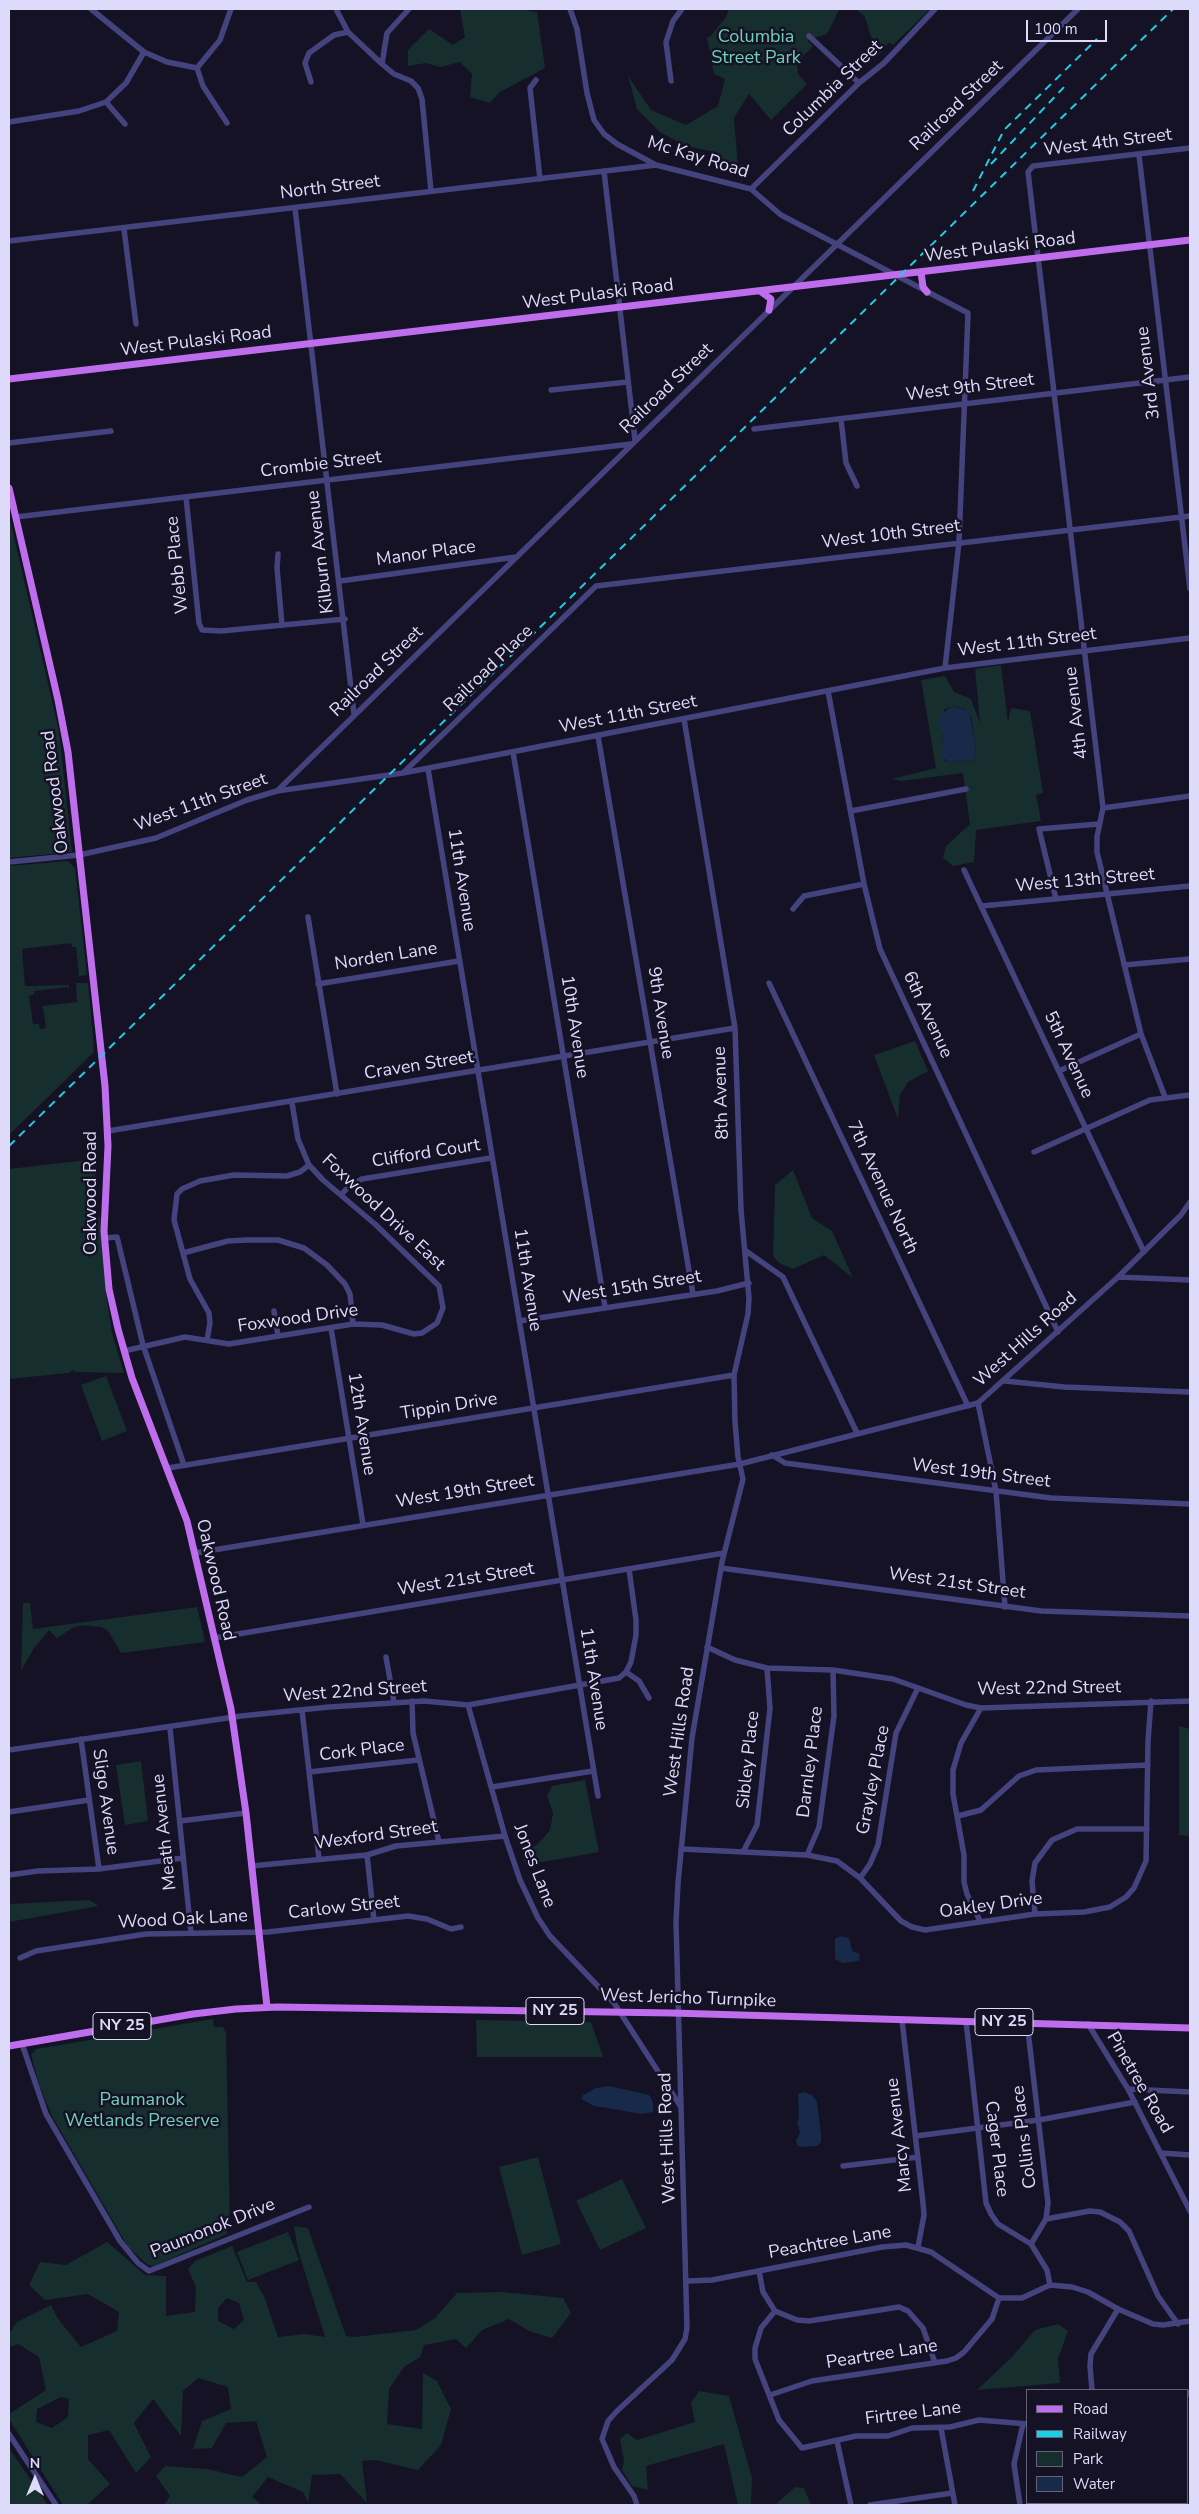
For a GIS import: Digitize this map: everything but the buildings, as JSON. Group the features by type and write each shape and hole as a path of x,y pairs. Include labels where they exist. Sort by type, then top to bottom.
{"main road":[{"name":"West Pulaski Road","path":"9,379 1190,240"},
{"path":"921,272 923,287 927,292"},
{"path":"760,291 771,299 769,310"},
{"name":"Oakwood Road","path":"9,488 65,730 105,1086 108,1131 105,1238 109,1289 124,1351 168,1468 196,1552 232,1717 246,1813 266,2007"},
{"name":"West Jericho Turnpike","path":"9,2046 148,2021 236,2009 266,2007 679,2013 1190,2028"}],"street":[{"path":"91,9 144,52 167,62 197,68"},
{"path":"197,68 220,40 231,9"},
{"path":"336,9 348,32 394,74 411,81 418,88 422,99 431,191"},
{"path":"382,64 387,33 409,9"},
{"name":"Mc Kay Road","path":"570,9 577,29 587,93 594,120 604,134 617,144 656,165 751,190 781,215 886,268 895,276"},
{"path":"671,81 666,42 673,21 682,9"},
{"name":"Columbia Street","path":"751,190 859,83 884,63 935,9"},
{"name":"Railroad Street","path":"277,791 1078,9"},
{"path":"311,82 305,63 309,53 334,35 348,32"},
{"path":"809,36 859,83"},
{"path":"9,122 71,112 106,102 126,83 144,52"},
{"path":"197,68 202,86 227,123"},
{"path":"536,80 530,88 540,179"},
{"path":"106,102 125,124"},
{"name":"West 4th Street","path":"1029,168 1190,148"},
{"name":"3rd Avenue","path":"1139,154 1190,589"},
{"name":"North Street","path":"9,242 656,165"},
{"name":"4th Avenue","path":"1029,168 1103,808 1096,844 1106,894 1141,1034 1165,1097"},
{"path":"604,171 633,442"},
{"name":"Kilburn Avenue","path":"295,208 345,618 354,714"},
{"path":"124,229 136,324"},
{"path":"895,276 968,312 966,404 959,542 945,668"},
{"name":"West 9th Street","path":"754,429 1190,378"},
{"path":"551,390 628,382"},
{"path":"841,419 846,462 857,486"},
{"path":"9,443 111,431"},
{"name":"Crombie Street","path":"16,517 633,442"},
{"name":"Webb Place","path":"186,497 199,623 202,630 210,632 282,626"},
{"name":"West 10th Street","path":"596,586 1190,516"},
{"path":"278,554 277,568 282,626 345,618"},
{"name":"Manor Place","path":"340,581 516,557"},
{"name":"Railroad Place","path":"403,773 596,586"},
{"name":"West 11th Street","path":"9,862 79,855 160,837 246,800 277,791 428,769 945,668 1190,638"},
{"name":"6th Avenue","path":"828,691 864,884 880,949 1058,1332"},
{"name":"8th Avenue","path":"684,719 735,1028 741,1210 749,1283 748,1314 734,1375 734,1422 740,1464"},
{"name":"9th Avenue","path":"598,736 693,1294"},
{"name":"10th Avenue","path":"513,752 606,1307"},
{"name":"11th Avenue","path":"428,769 598,1796"},
{"path":"851,810 966,789"},
{"path":"1103,808 1190,796"},
{"path":"1056,899 1039,829 1100,824"},
{"name":"5th Avenue","path":"964,870 1144,1252"},
{"path":"794,909 804,896 864,884"},
{"name":"West 13th Street","path":"982,906 1190,886"},
{"path":"308,917 337,1094"},
{"path":"1124,965 1190,959"},
{"name":"Norden Lane","path":"318,984 459,961"},
{"name":"7th Avenue North","path":"769,983 968,1406"},
{"name":"Craven Street","path":"108,1131 292,1103 735,1028"},
{"path":"1059,1071 1141,1034"},
{"path":"1034,1152 1150,1100 1190,1095"},
{"name":"Foxwood Drive East","path":"292,1103 298,1139 309,1165 341,1196 376,1225 439,1286"},
{"name":"Clifford Court","path":"341,1196 349,1186 362,1179 491,1158"},
{"path":"207,1340 210,1323 209,1313 190,1279 174,1220 174,1206 177,1194 182,1189 200,1181 234,1175 287,1176 300,1172 309,1165"},
{"name":"West Hills Road","path":"637,2505 634,2496 614,2467 602,2439 608,2421 662,2370 679,2350 687,2328 676,1922 689,1758 721,1568 743,1480 740,1464 978,1403 1005,1381 1118,1277 1181,1215 1190,1202"},
{"path":"105,1238 118,1237 143,1345 184,1465"},
{"path":"183,1253 228,1241 247,1240 278,1240 304,1248 327,1264 345,1284 351,1302 353,1324"},
{"path":"746,1251 783,1277 857,1433"},
{"path":"1118,1277 1190,1280"},
{"name":"West 15th Street","path":"518,1321 693,1294 749,1283"},
{"name":"Foxwood Drive","path":"124,1351 184,1336 229,1344 353,1324 382,1325 405,1333 422,1333 437,1323 441,1316 442,1296 439,1286"},
{"path":"274,1311 278,1336"},
{"name":"12th Avenue","path":"331,1328 363,1524"},
{"name":"Tippin Drive","path":"168,1468 734,1375"},
{"path":"1005,1381 1064,1387 1190,1392"},
{"path":"978,1403 996,1491 1005,1607"},
{"name":"West 19th Street","path":"772,1455 785,1463 1051,1498 1190,1504"},
{"name":"West 19th Street","path":"196,1552 740,1464"},
{"name":"West 21st Street","path":"214,1638 724,1553"},
{"name":"West 21st Street","path":"721,1568 1041,1611 1190,1616"},
{"path":"629,1569 636,1620 631,1662 626,1672 639,1681 649,1698"},
{"name":"West 22nd Street","path":"707,1647 735,1660 767,1668 832,1670 893,1680 966,1706 981,1708 1190,1701"},
{"path":"386,1657 394,1702"},
{"name":"Sibley Place","path":"743,1852 757,1825 770,1708 767,1668"},
{"name":"Darnley Place","path":"807,1855 819,1827 834,1716 832,1670"},
{"name":"West 22nd Street","path":"9,1750 170,1728 232,1717 302,1710 412,1701 468,1705 619,1678 626,1672"},
{"name":"Grayley Place","path":"860,1878 878,1845 896,1733 918,1688"},
{"path":"412,1701 412,1726 418,1760 435,1819 439,1842"},
{"name":"Oakley Drive","path":"681,1849 807,1855 837,1862 860,1878 891,1912 912,1927 938,1929 980,1921 1036,1914 1099,1911 1120,1902 1134,1888 1141,1876 1146,1861 1150,1701"},
{"name":"Jones Lane","path":"468,1705 505,1836 520,1880 543,1927 563,1951 607,1995 681,2108"},
{"path":"980,1921 966,1888 964,1854 953,1794 953,1770 961,1743 981,1708"},
{"path":"302,1710 319,1860"},
{"name":"Meath Avenue","path":"170,1728 190,1933"},
{"name":"Sligo Avenue","path":"81,1740 99,1869"},
{"name":"Cork Place","path":"309,1772 418,1760"},
{"path":"958,1816 981,1810 992,1803 1002,1789 1019,1776 1036,1770 1148,1764"},
{"path":"492,1787 593,1771"},
{"path":"9,1812 89,1800"},
{"path":"180,1821 246,1813"},
{"path":"1036,1914 1032,1881 1035,1863 1052,1840 1076,1829 1147,1828"},
{"name":"Wexford Street","path":"251,1866 367,1855 396,1846 505,1836"},
{"path":"367,1855 374,1920"},
{"path":"9,1875 38,1871 99,1869 182,1858"},
{"name":"Carlow Street","path":"259,1932 408,1916 427,1919 451,1929 461,1927"},
{"name":"Wood Oak Lane","path":"20,1958 36,1951 122,1936 259,1932"},
{"name":"Marcy Avenue","path":"902,2020 924,2215 918,2247"},
{"name":"Cager Place","path":"966,2021 986,2202 991,2214 1009,2232 1031,2244 1047,2270 1050,2284"},
{"name":"Collins Place","path":"1027,2022 1047,2189 1046,2219 1031,2244"},
{"name":"Pinetree Road","path":"1088,2024 1128,2089 1190,2211"},
{"name":"Paumonok Drive","path":"22,2044 46,2114 120,2241 138,2263 149,2271 309,2207"},
{"path":"1128,2089 1190,2092"},
{"path":"916,2136 1039,2120 1135,2102"},
{"path":"1161,2153 1190,2155"},
{"path":"843,2166 918,2157"},
{"path":"1046,2219 1090,2211 1100,2212 1120,2222 1129,2232 1158,2296 1178,2324"},
{"name":"Peachtree Lane","path":"687,2281 712,2280 891,2245 918,2247 936,2256 999,2298"},
{"path":"759,2271 763,2292 775,2311 797,2320 809,2321 899,2307 908,2311 923,2328 935,2363"},
{"path":"999,2298 1022,2298 1050,2284 1072,2287 1088,2292 1118,2309 1153,2324 1178,2324 1190,2321"},
{"name":"Peartree Lane","path":"770,2394 812,2381 947,2361 964,2352 992,2319 999,2298"},
{"path":"1092,2389 1091,2354 1118,2309"},
{"path":"770,2394 759,2370 755,2348 761,2328 775,2311"},
{"name":"Firtree Lane","path":"770,2394 779,2420 802,2448 856,2436 888,2436 921,2427 941,2428 988,2419 1025,2424"},
{"path":"1020,2505 1014,2464 1025,2424"},
{"path":"941,2428 955,2505"},
{"path":"9,2434 56,2505"},
{"path":"837,2441 851,2505"},
{"path":"870,2505 952,2493"}],"green space":[{"path":"460,9 518,9 537,12 545,68 500,92 490,103 470,97 472,74 460,62 440,67 426,63 408,66 408,50 429,29 453,45 465,37"},
{"name":"Columbia Street Park","path":"729,9 843,9 839,10 827,34 807,40 813,46 797,62 798,74 807,84 771,120 749,94 734,118 739,178 716,152 686,146 660,132 637,109 628,76 651,110 686,125 718,106 725,79 714,74 707,37 710,37 726,17"},
{"path":"856,9 930,9 893,45 889,42 877,57 865,17"},
{"path":"9,515 59,731 72,852 9,858"},
{"path":"1001,665 1008,723 1011,708 1030,711 1043,793 1036,795 1041,821 976,830 974,862 953,866 943,858 946,846 970,824 963,773 901,781 892,779 936,768 921,680 945,676 954,692 971,699 980,723 975,669","holes":["952,706 965,709 971,717 976,749 974,760 949,762 944,760 942,746 944,710"]},
{"path":"68,861 75,868 87,975 74,977 79,975 76,947 72,947 71,943 22,949 25,986 69,985 69,991 68,987 34,991 34,994 29,996 33,1024 39,1024 40,1029 46,1028 42,1002 43,1006 77,1002 76,983 88,983 93,1053 9,1135 9,866"},
{"path":"915,1041 928,1071 908,1082 900,1095 898,1119 874,1055"},
{"path":"96,1159 94,1217 100,1217 106,1294 112,1333 124,1373 75,1372 74,1370 68,1373 9,1379 9,1169"},
{"path":"793,1170 812,1218 832,1231 853,1278 824,1255 793,1269 779,1263 773,1256 775,1185"},
{"path":"106,1376 127,1431 102,1441 81,1385"},
{"path":"23,1603 30,1603 33,1629 197,1607 205,1642 121,1653 108,1631 101,1627 83,1625 74,1627 57,1638 49,1630 34,1648 21,1671"},
{"path":"1179,1726 1190,1729 1190,1836 1179,1835"},
{"path":"141,1761 148,1821 125,1825 116,1765"},
{"path":"585,1780 599,1852 526,1865 522,1855 538,1844 550,1830 553,1813 547,1796 552,1786"},
{"path":"89,1900 99,1906 9,1922 9,1904"},
{"name":"Paumanok Wetlands Preserve","path":"213,2019 214,2027 223,2027 226,2033 230,2227 227,2229 227,2234 154,2266 148,2265 128,2247 52,2116 39,2084 31,2055 36,2049"},
{"path":"476,2020 591,2022 603,2057 477,2057"},
{"path":"538,2157 561,2244 522,2255 499,2167"},
{"path":"622,2179 646,2228 600,2250 576,2201"},
{"path":"294,2226 308,2228 346,2336 354,2337 416,2330 435,2318 457,2293 502,2292 563,2298 571,2313 552,2338 529,2331 509,2319 482,2330 466,2348 456,2339 424,2345 420,2357 404,2367 389,2389 387,2424 422,2429 423,2373 437,2381 451,2409 441,2445 418,2470 375,2460 362,2461 367,2503 340,2474 312,2475 308,2503 303,2492 268,2477 252,2497 262,2505 164,2505 170,2496 156,2476 165,2466 207,2469 242,2477 267,2457 256,2421 226,2423 212,2448 193,2449 202,2421 231,2409 228,2387 198,2378 183,2391 181,2436 153,2399 134,2423 151,2457 136,2473 109,2430 88,2435 88,2459 110,2484 87,2505 63,2505 9,2419 9,2414 46,2390 39,2357 18,2344 9,2347 9,2334 17,2322 51,2305 58,2319 81,2347 117,2331 119,2312 88,2294 45,2300 29,2285 40,2262 66,2265 107,2242 145,2275 166,2276 166,2316 195,2312 196,2287 188,2269 195,2261 232,2246 247,2282 256,2282 264,2296 278,2337 305,2334 325,2337 298,2250","holes":["227,2298 239,2303 244,2320 234,2329 218,2321 218,2308","61,2397 69,2399 68,2417 52,2428 36,2422 37,2409"]},
{"path":"288,2232 299,2260 248,2280 237,2252"},
{"path":"1058,2324 1068,2331 1058,2359 1060,2383 977,2390 1011,2358 1035,2330"},
{"path":"699,2391 729,2396 752,2478 751,2505 738,2505 724,2444 646,2466 648,2490 632,2486 622,2470 624,2461 620,2439 627,2433 637,2440 695,2422 691,2403"},
{"path":"9,2448 48,2505 9,2505"},
{"path":"795,2487 804,2488 811,2505 775,2505"}],"water":[{"path":"952,706 969,711 976,749 974,760 949,762 941,757 943,735 939,723 940,715"},
{"path":"840,1936 849,1938 852,1951 860,1954 859,1961 843,1963 835,1959 835,1939"},
{"path":"609,2086 649,2095 653,2102 653,2112 641,2114 594,2106 581,2099 583,2095 596,2088"},
{"path":"804,2092 812,2095 817,2102 821,2142 817,2146 798,2146 796,2141 800,2133 797,2122 799,2119 798,2094"}],"railway":[{"path":"9,1146 1173,9"},
{"path":"973,191 1004,130 1097,39"},
{"path":"991,164 1066,85"}]}
